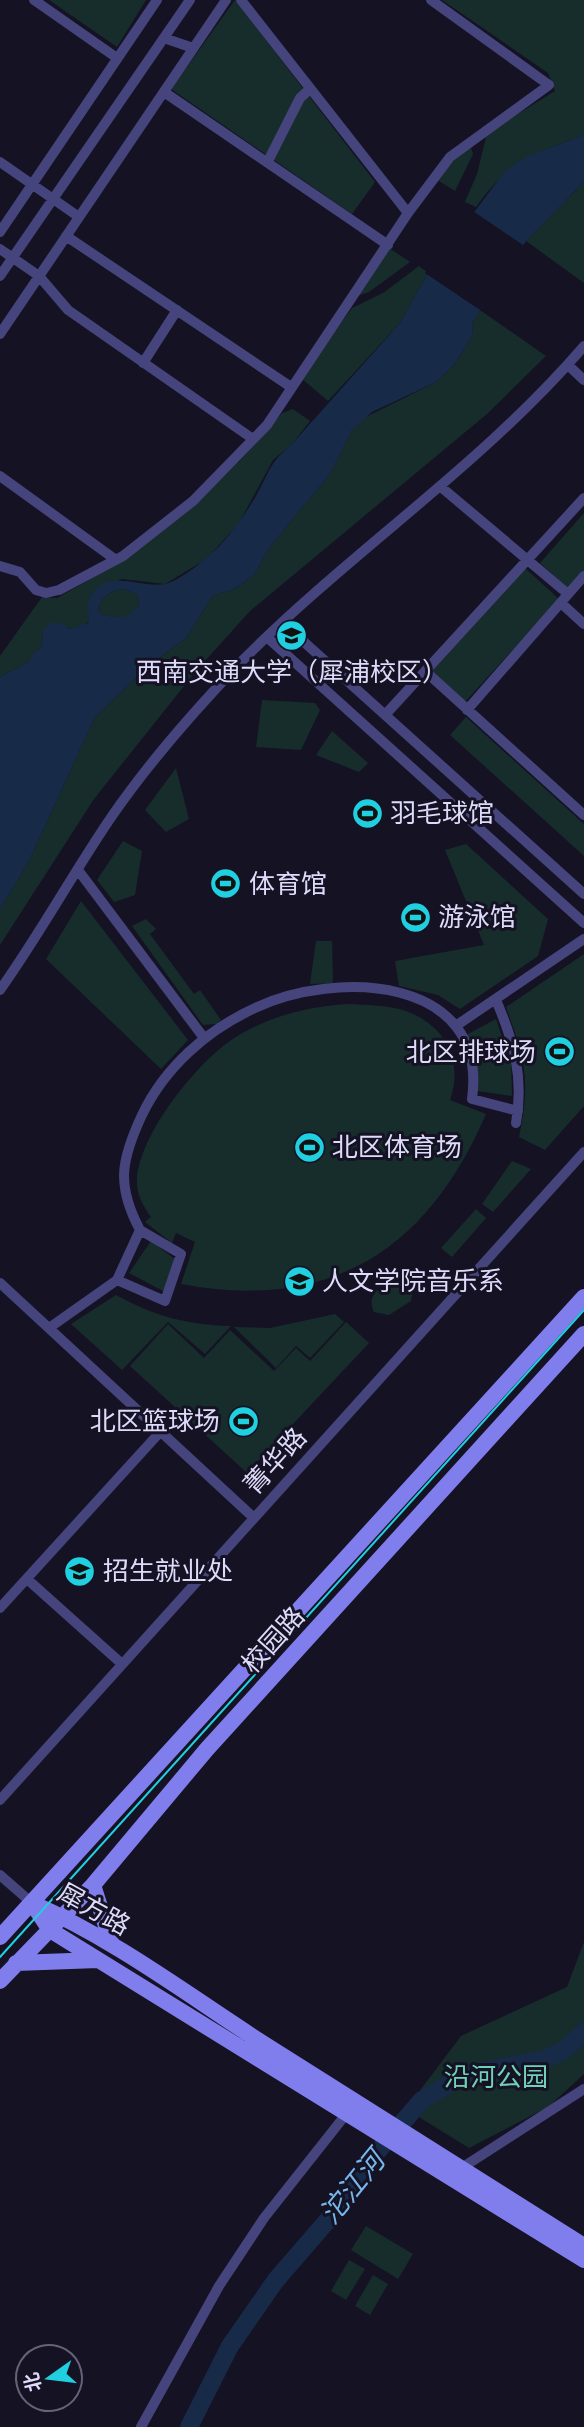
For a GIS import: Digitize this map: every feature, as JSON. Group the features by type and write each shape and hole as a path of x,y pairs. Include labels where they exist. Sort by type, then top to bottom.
{"street":[{"path":"34,0 117,58"},
{"path":"0,232 158,0"},
{"path":"0,276 190,0"},
{"path":"0,334 226,0"},
{"path":"241,0 408,213"},
{"path":"0,566 20,572 36,590 46,593 59,590 116,560 193,501 267,425 408,213 450,158 549,85 430,0"},
{"path":"164,38 193,48"},
{"path":"268,162 300,98 310,89"},
{"path":"164,92 388,246"},
{"path":"0,162 79,217"},
{"path":"66,236 291,387"},
{"path":"0,249 39,276 68,310 253,439"},
{"path":"143,363 177,310"},
{"path":"0,990 112,817 164,748 244,660 365,549 441,487 517,419 584,346"},
{"path":"568,365 584,380"},
{"path":"0,476 116,560"},
{"path":"441,487 527,560 564,598 584,624"},
{"path":"384,715 584,498"},
{"path":"467,709 584,576"},
{"path":"284,624 584,894"},
{"path":"269,639 584,923"},
{"path":"425,671 584,816"},
{"path":"78,870 204,1038"},
{"path":"457,1025 584,939"},
{"path":"117,1280 165,1301 181,1254 140,1230 124,1196 122,1170 130,1140 147,1105 178,1062 204,1038 255,1007 287,995 350,987 382,988 433,1004 457,1025 470,1059 472,1099 517,1117 518,1065 496,1000"},
{"name":"菁华路","path":"0,1800 584,1152"},
{"path":"49,1328 117,1280 140,1230"},
{"path":"0,1283 254,1518"},
{"name":"校园路","path":"0,1937 584,1297"},
{"name":"校园路","path":"0,1981 93,1885 207,1749 584,1334"},
{"path":"0,1608 161,1431"},
{"path":"27,1579 122,1664"},
{"path":"0,1875 32,1903"},
{"path":"93,1885 112,1945"},
{"name":"犀方路","path":"32,1903 65,1916 112,1945 386,2131 584,2260"},
{"name":"犀方路","path":"32,1903 50,1930 347,2113 386,2131"},
{"path":"16,1963 98,1960"},
{"path":"460,2169 584,2089"},
{"path":"142,2427 219,2286 264,2218 347,2113"},
{"name":"犀方路","path":"412,2147 460,2169 584,2246"}],"green space":[{"path":"49,0 146,0 117,47"},
{"path":"235,0 375,182 352,214 171,89"},
{"path":"442,0 584,0 584,135 536,154 511,169 476,207 465,202 477,174 487,133 555,91 548,73"},
{"path":"471,148 473,154 455,191 437,180 460,152"},
{"path":"584,182 584,283 526,241"},
{"path":"389,248 410,262 369,292 357,296"},
{"path":"419,266 428,273 400,323 328,401 301,378 352,308 383,293"},
{"path":"480,310 546,356 487,414 250,611 196,671 94,799 0,945 0,909 28,863 95,717 151,664 186,638 213,595 233,590 254,575 269,548 330,474 352,430 364,418 436,382 454,365 473,335 472,323"},
{"path":"293,409 310,421 292,444 273,460 238,525 205,560 165,584 122,579 92,593 88,622 79,628 43,630 41,649 33,653 29,662 0,677 0,656 42,597 57,598 151,539 232,468 282,413"},
{"path":"584,513 584,573 569,589 540,563"},
{"path":"525,568 559,599 465,702 431,671"},
{"path":"123,589 138,595 139,605 135,610 122,617 100,614 98,608 102,600 111,592"},
{"path":"262,700 315,703 320,710 301,750 256,747"},
{"path":"466,717 584,824 584,856 450,735"},
{"path":"332,731 368,763 359,772 316,755"},
{"path":"176,768 189,819 166,832 145,810"},
{"path":"123,841 142,851 135,895 114,902 97,880"},
{"path":"466,844 548,919 538,956 460,1009 438,995 399,986 395,961 484,945 445,850"},
{"path":"81,901 188,1040 161,1069 46,959"},
{"path":"146,919 156,929 150,934 194,994 200,990 221,1020 217,1024 203,1025 132,926"},
{"path":"316,941 332,941 333,983 310,984"},
{"path":"584,954 584,1106 545,1150 519,1137 525,1100 524,1070 506,1007"},
{"name":"北区体育场","path":"350,1004 387,1007 414,1014 438,1031 446,1042 454,1069 450,1100 486,1114 462,1162 434,1202 403,1235 367,1261 327,1279 283,1289 234,1290 181,1284 195,1242 176,1233 172,1243 145,1222 151,1217 137,1188 139,1165 157,1124 203,1065 233,1039 275,1018 319,1007"},
{"path":"496,1019 511,1063 512,1096 477,1091 477,1069 466,1035"},
{"path":"512,1161 531,1169 493,1212 482,1204"},
{"path":"476,1209 486,1218 452,1257 441,1248"},
{"path":"151,1241 176,1260 165,1292 129,1273"},
{"path":"398,1280 414,1285 411,1301 389,1315 374,1312 372,1300 377,1291"},
{"path":"116,1295 144,1309 171,1318 200,1324 231,1326 205,1354 168,1322 122,1370 71,1324"},
{"path":"335,1314 344,1322 310,1358 296,1346 276,1368 234,1327 270,1328"},
{"name":"北区篮球场","path":"346,1322 369,1343 247,1473 130,1366 168,1324 204,1358 230,1330 274,1371 296,1348 310,1361"},
{"name":"沿河公园","path":"584,1942 584,2074 548,2107 469,2148 406,2109 461,2036 567,1987"},
{"path":"366,2226 413,2254 398,2279 351,2250"},
{"path":"349,2260 365,2269 346,2300 331,2291"},
{"path":"373,2275 388,2284 370,2315 355,2306"}],"water":[{"path":"584,135 584,182 526,241 472,323 473,335 454,365 436,382 372,412 352,430 330,474 269,548 254,575 233,590 213,595 186,638 151,664 95,717 28,863 0,909 0,677 29,662 33,653 41,649 43,630 50,623 61,623 69,629 88,623 90,597 105,583 125,581 165,584 187,573 214,551 245,513 274,462 400,323 428,273 506,170 526,157","holes":["123,589 138,595 139,605 130,614 117,617 100,614 98,608 111,592"]}],"pier":[{"path":"470,209 526,247 483,312 425,273"}],"waterway":[{"name":"沱江河","path":"189,2427 230,2346 276,2280 327,2221 370,2160 422,2100 464,2075 545,2059 563,2051 584,2032"}],"tram line":[{"path":"0,1957 584,1310"}],"place":[{"name":"西南交通大学（犀浦校区）","path":"292,636"},
{"name":"羽毛球馆","path":"367,813"},
{"name":"体育馆","path":"226,884"},
{"name":"游泳馆","path":"415,917"},
{"name":"北区排球场","path":"559,1052"},
{"name":"北区体育场","path":"309,1147"},
{"name":"人文学院音乐系","path":"299,1281"},
{"name":"北区篮球场","path":"243,1421"},
{"name":"招生就业处","path":"80,1571"}]}
